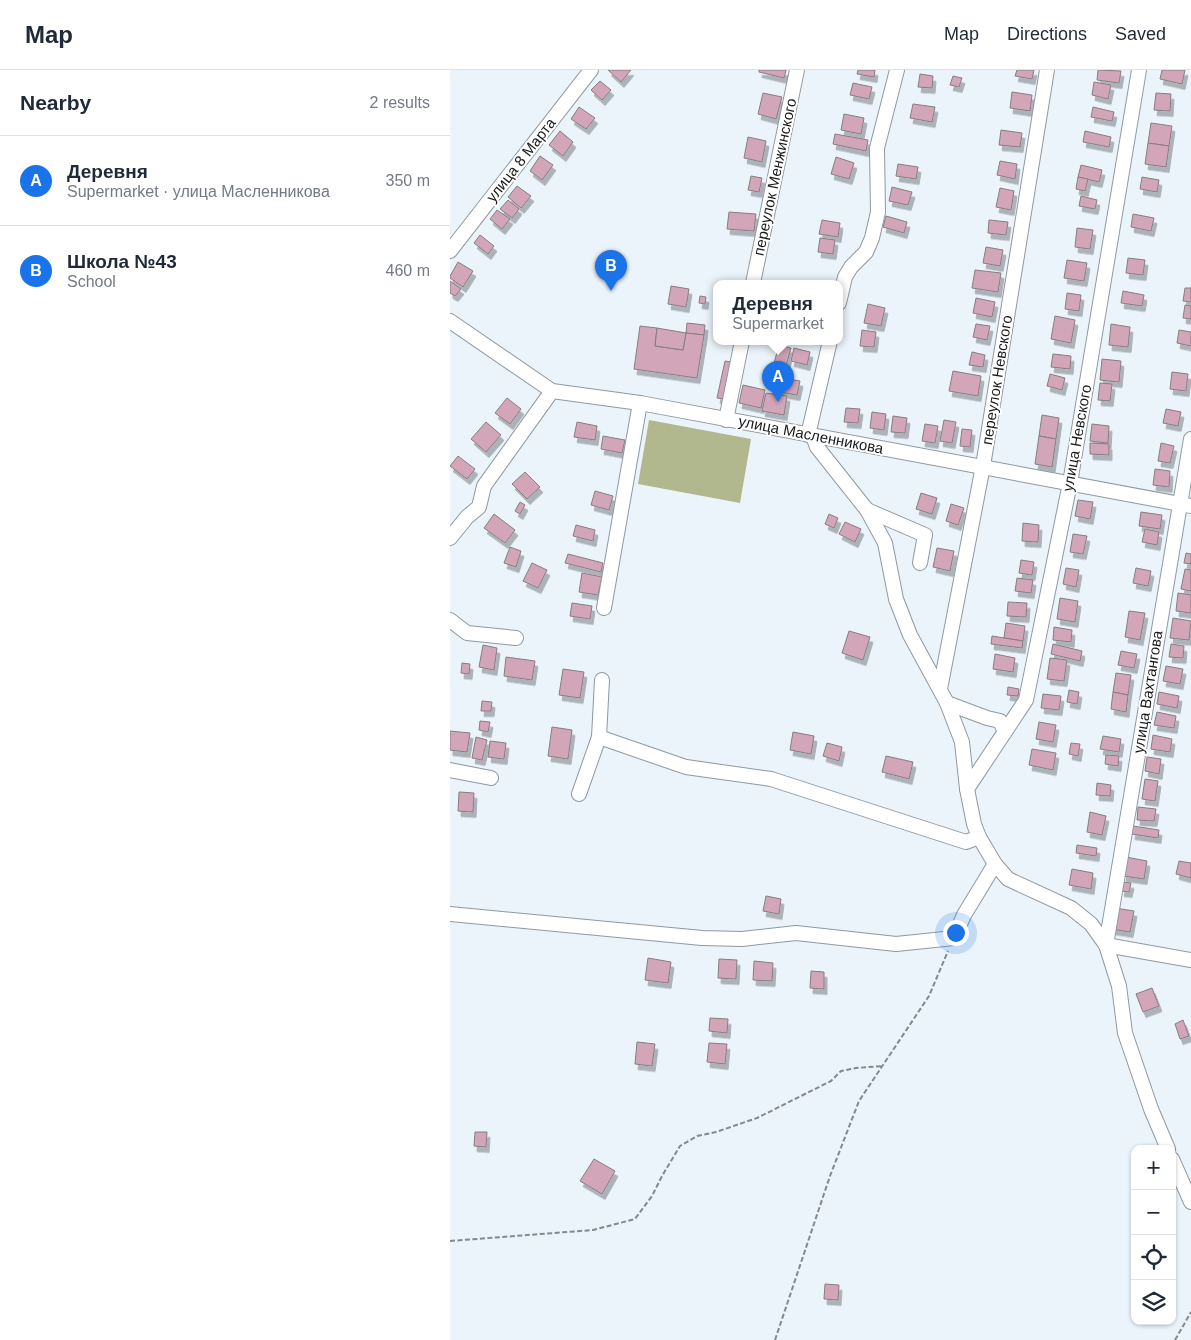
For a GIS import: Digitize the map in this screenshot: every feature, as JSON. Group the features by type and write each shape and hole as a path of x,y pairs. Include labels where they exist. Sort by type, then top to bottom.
{"street":[{"name":"улица 8 Марта","path":"450,251 591,70"},
{"name":"переулок Менжинского","path":"754,280 797,70"},
{"path":"843,286 845,277 851,267 866,252 872,238 878,212 878,148 897,70"},
{"name":"переулок Невского","path":"940,689 983,466 1047,70"},
{"name":"улица Невского","path":"967,789 1026,700 1070,483 1140,70"},
{"name":"улица Масленникова","path":"450,321 552,392 640,404 983,466 1185,505"},
{"path":"726,420 741,345"},
{"path":"829,345 810,435 867,510 885,543 896,599 910,635 947,703 962,742 967,789 974,824 979,837 995,864 1008,879 1071,908 1091,924 1106,945 1119,986 1125,1033 1151,1109 1166,1145"},
{"path":"450,538 467,517 479,506 484,486 552,392"},
{"path":"604,608 640,404"},
{"name":"улица Вахтангова","path":"1106,945 1185,505 1191,439"},
{"path":"867,510 925,535 920,563"},
{"path":"450,620 467,633 516,638"},
{"path":"580,794 599,737 602,680"},
{"path":"947,703 1000,721 1005,732"},
{"path":"599,737 686,767 771,779 966,842 979,837"},
{"path":"450,770 492,778"},
{"path":"450,914 702,938 742,939 796,933 896,944 954,938 964,915 995,864"},
{"path":"1106,945 1191,960"},
{"path":"1176,1168 1191,1202"}],"path":[{"path":"775,1340 830,1176 859,1101 929,996 954,938"},
{"path":"450,1241 593,1230 635,1219 652,1196 680,1146 697,1136 716,1132 757,1118 830,1081 841,1071 882,1066"},
{"path":"1175,1340 1191,1312"}],"green space":[{"path":"649,420 751,439 740,503 638,484"}],"building":[{"path":"608,70 631,70 621,82"},
{"path":"759,70 786,70 784,78 759,72"},
{"path":"858,70 875,70 874,77 857,74"},
{"path":"1017,70 1034,70 1032,79 1015,76"},
{"path":"1098,70 1121,71 1119,83 1097,80"},
{"path":"1162,70 1185,70 1182,84 1160,79"},
{"path":"920,74 933,76 932,88 918,87"},
{"path":"953,76 962,78 959,87 950,85"},
{"path":"600,81 611,90 602,100 591,90"},
{"path":"1094,82 1111,85 1108,99 1092,95"},
{"path":"853,83 872,87 869,99 850,95"},
{"path":"1012,92 1032,95 1030,111 1010,108"},
{"path":"763,93 782,97 776,119 758,114"},
{"path":"1156,93 1171,94 1170,111 1154,110"},
{"path":"913,104 935,107 932,122 910,118"},
{"path":"579,107 595,118 586,129 571,119"},
{"path":"1093,107 1114,112 1112,121 1091,117"},
{"path":"844,114 864,118 861,134 841,130"},
{"path":"1151,123 1172,126 1169,146 1148,143"},
{"path":"1001,130 1022,133 1020,147 999,145"},
{"path":"560,131 573,142 563,156 549,145"},
{"path":"1085,131 1111,137 1109,147 1083,142"},
{"path":"835,134 868,140 866,151 833,144"},
{"path":"748,137 766,141 762,162 744,158"},
{"path":"1148,143 1169,146 1166,167 1145,164"},
{"path":"540,156 553,165 542,180 530,171"},
{"path":"836,157 854,163 849,179 831,174"},
{"path":"1000,161 1017,164 1015,179 997,175"},
{"path":"898,164 918,167 916,179 896,176"},
{"path":"1081,165 1102,170 1099,182 1078,177"},
{"path":"751,176 762,178 759,192 748,190"},
{"path":"1078,177 1088,179 1085,191 1076,189"},
{"path":"1142,177 1159,180 1157,192 1140,189"},
{"path":"517,186 531,196 521,208 508,197"},
{"path":"892,187 912,192 908,205 889,201"},
{"path":"1000,188 1014,191 1011,210 996,207"},
{"path":"1081,196 1097,200 1095,209 1079,206"},
{"path":"508,200 519,209 512,218 500,209"},
{"path":"497,210 510,219 502,229 490,219"},
{"path":"729,212 756,214 754,231 727,229"},
{"path":"1133,214 1154,218 1151,231 1131,227"},
{"path":"886,216 907,222 904,233 883,227"},
{"path":"822,220 840,223 838,237 819,234"},
{"path":"989,220 1008,222 1006,235 988,233"},
{"path":"1077,228 1093,230 1090,249 1075,247"},
{"path":"480,235 494,246 488,254 474,243"},
{"path":"820,238 835,240 833,254 818,252"},
{"path":"986,247 1003,250 1000,266 983,263"},
{"path":"1128,258 1145,260 1143,275 1126,273"},
{"path":"1067,260 1087,263 1084,281 1064,278"},
{"path":"458,262 473,271 463,287 450,278"},
{"path":"975,270 1001,273 998,292 972,288"},
{"path":"450,281 461,289 455,296 450,293"},
{"path":"671,286 689,289 686,307 668,304"},
{"path":"1185,288 1191,288 1191,302 1183,301"},
{"path":"1123,291 1144,295 1142,306 1121,303"},
{"path":"1067,293 1081,295 1079,311 1065,309"},
{"path":"700,296 706,297 705,304 699,303"},
{"path":"976,298 995,302 992,317 973,313"},
{"path":"868,304 885,308 881,326 864,323"},
{"path":"1185,305 1191,306 1191,319 1183,318"},
{"path":"1055,316 1075,320 1071,343 1051,339"},
{"path":"687,323 705,325 704,335 686,333"},
{"path":"976,324 990,326 987,340 973,337"},
{"path":"1111,324 1130,327 1128,347 1109,345"},
{"path":"640,326 657,328 655,346 683,350 686,333 704,335 697,378 634,369"},
{"path":"657,328 686,333 683,350 655,346"},
{"path":"862,330 876,332 874,347 860,346"},
{"path":"1179,330 1191,332 1191,346 1177,343"},
{"path":"779,345 791,348 786,366 774,363"},
{"path":"794,348 810,352 807,365 791,361"},
{"path":"972,352 985,355 983,367 969,365"},
{"path":"1053,354 1071,356 1070,369 1051,367"},
{"path":"1102,359 1121,361 1119,382 1100,380"},
{"path":"725,361 737,363 730,400 717,398"},
{"path":"953,371 981,376 978,396 949,391"},
{"path":"1172,372 1188,374 1186,391 1170,389"},
{"path":"1050,374 1065,378 1062,390 1047,386"},
{"path":"782,378 800,381 797,395 779,392"},
{"path":"1100,383 1112,384 1110,401 1098,400"},
{"path":"743,385 765,390 761,408 739,403"},
{"path":"766,393 787,396 784,415 762,411"},
{"path":"507,398 521,409 510,424 495,413"},
{"path":"846,408 860,409 858,423 844,422"},
{"path":"1166,409 1181,412 1178,426 1163,423"},
{"path":"872,412 886,414 884,430 870,428"},
{"path":"1042,415 1059,418 1056,439 1039,436"},
{"path":"893,416 907,418 905,433 891,432"},
{"path":"944,420 956,422 952,443 940,441"},
{"path":"486,422 501,435 486,452 471,439"},
{"path":"577,422 597,426 595,440 574,437"},
{"path":"925,424 938,426 935,443 922,441"},
{"path":"1092,424 1109,426 1108,443 1090,441"},
{"path":"962,429 972,430 970,447 960,446"},
{"path":"603,436 625,440 622,453 601,449"},
{"path":"1039,436 1056,439 1052,467 1035,464"},
{"path":"1090,443 1109,444 1109,455 1090,454"},
{"path":"1161,443 1174,446 1170,463 1158,461"},
{"path":"458,456 475,469 467,479 450,466"},
{"path":"1155,469 1170,471 1169,487 1153,485"},
{"path":"525,472 540,487 527,499 512,484"},
{"path":"595,491 613,496 609,510 591,505"},
{"path":"921,493 937,498 932,514 916,509"},
{"path":"1078,500 1093,502 1090,519 1075,516"},
{"path":"520,502 525,505 520,514 515,511"},
{"path":"951,504 964,508 958,525 946,521"},
{"path":"1141,512 1162,515 1160,529 1139,526"},
{"path":"494,514 515,530 505,543 484,528"},
{"path":"829,514 838,518 834,528 825,524"},
{"path":"845,522 861,529 855,542 839,534"},
{"path":"1023,523 1039,525 1038,542 1022,541"},
{"path":"576,525 595,530 593,541 573,536"},
{"path":"1145,529 1159,532 1157,545 1142,542"},
{"path":"1073,534 1087,536 1083,554 1070,552"},
{"path":"510,547 521,551 516,567 504,563"},
{"path":"937,548 954,551 950,571 933,567"},
{"path":"1186,553 1191,554 1191,564 1184,563"},
{"path":"568,554 603,563 601,572 565,563"},
{"path":"1021,560 1034,562 1032,575 1019,573"},
{"path":"532,563 547,570 538,588 523,581"},
{"path":"1066,568 1079,570 1076,587 1063,584"},
{"path":"1136,568 1151,571 1148,586 1133,583"},
{"path":"1185,569 1191,570 1191,591 1181,589"},
{"path":"582,573 602,577 598,595 579,592"},
{"path":"1017,578 1033,580 1031,593 1015,591"},
{"path":"1178,593 1191,595 1191,613 1176,611"},
{"path":"1060,598 1078,601 1075,622 1057,619"},
{"path":"1008,602 1027,603 1026,617 1007,616"},
{"path":"572,603 592,606 590,619 570,616"},
{"path":"1129,611 1145,613 1140,640 1125,637"},
{"path":"1173,618 1191,621 1189,640 1170,638"},
{"path":"1006,623 1025,626 1023,641 1004,638"},
{"path":"1054,627 1072,630 1071,642 1053,640"},
{"path":"849,631 870,637 863,660 842,653"},
{"path":"992,636 1023,641 1022,648 991,644"},
{"path":"1053,644 1082,651 1080,661 1051,654"},
{"path":"1171,644 1184,646 1183,658 1169,657"},
{"path":"483,645 497,648 494,670 479,667"},
{"path":"1121,651 1137,654 1134,668 1118,665"},
{"path":"995,654 1015,658 1013,672 993,669"},
{"path":"506,657 535,661 532,680 504,676"},
{"path":"1050,658 1067,660 1064,681 1047,679"},
{"path":"462,663 470,664 469,674 461,673"},
{"path":"1166,666 1183,669 1180,684 1163,681"},
{"path":"563,669 584,672 580,698 559,695"},
{"path":"1116,673 1131,675 1128,695 1113,692"},
{"path":"1008,687 1019,689 1018,696 1007,695"},
{"path":"1069,690 1079,692 1077,704 1067,702"},
{"path":"1113,692 1128,695 1126,712 1111,709"},
{"path":"1159,692 1179,696 1177,708 1157,704"},
{"path":"1043,694 1061,696 1059,710 1041,708"},
{"path":"482,701 492,702 491,711 481,711"},
{"path":"1157,712 1176,716 1174,728 1154,725"},
{"path":"480,721 490,722 488,732 479,730"},
{"path":"1039,722 1056,725 1053,742 1036,739"},
{"path":"552,727 572,730 568,759 548,756"},
{"path":"450,731 470,733 467,752 450,750"},
{"path":"793,732 814,736 811,754 790,750"},
{"path":"1153,735 1172,739 1170,752 1151,749"},
{"path":"1103,736 1121,739 1119,752 1100,749"},
{"path":"476,737 487,740 482,760 472,758"},
{"path":"490,741 506,743 504,759 488,757"},
{"path":"827,743 842,747 839,761 823,756"},
{"path":"1071,743 1080,744 1078,756 1069,754"},
{"path":"1032,749 1056,753 1053,770 1029,765"},
{"path":"1106,755 1119,756 1118,766 1105,764"},
{"path":"886,756 913,762 909,779 882,772"},
{"path":"1147,757 1161,759 1159,774 1145,771"},
{"path":"1145,779 1158,781 1155,801 1142,799"},
{"path":"1097,783 1111,785 1110,796 1096,795"},
{"path":"459,792 474,793 473,812 458,811"},
{"path":"1138,807 1156,809 1154,821 1137,820"},
{"path":"1090,812 1106,816 1102,835 1087,832"},
{"path":"1133,826 1159,830 1158,838 1132,834"},
{"path":"1077,845 1097,848 1096,856 1076,853"},
{"path":"1126,857 1147,861 1144,879 1123,876"},
{"path":"1179,861 1191,863 1191,878 1176,874"},
{"path":"1072,869 1093,873 1091,889 1069,885"},
{"path":"1123,882 1131,883 1129,892 1121,891"},
{"path":"766,896 781,899 779,914 763,911"},
{"path":"1115,908 1134,911 1130,932 1111,929"},
{"path":"648,958 671,962 668,983 645,980"},
{"path":"719,959 737,960 736,979 718,978"},
{"path":"754,961 773,963 772,981 753,980"},
{"path":"811,971 824,972 824,989 810,988"},
{"path":"1152,988 1159,1006 1143,1012 1136,994"},
{"path":"710,1018 728,1019 727,1033 709,1031"},
{"path":"1183,1020 1189,1036 1180,1039 1175,1024"},
{"path":"637,1042 655,1044 652,1066 635,1064"},
{"path":"709,1043 727,1044 725,1064 707,1062"},
{"path":"475,1132 487,1132 486,1147 474,1146"},
{"path":"594,1159 615,1171 602,1194 580,1181"},
{"path":"825,1284 839,1285 838,1300 824,1299"}],"place":[{"name":"Школа №43","path":"611,291"},
{"name":"Деревня","path":"778,402"}]}
